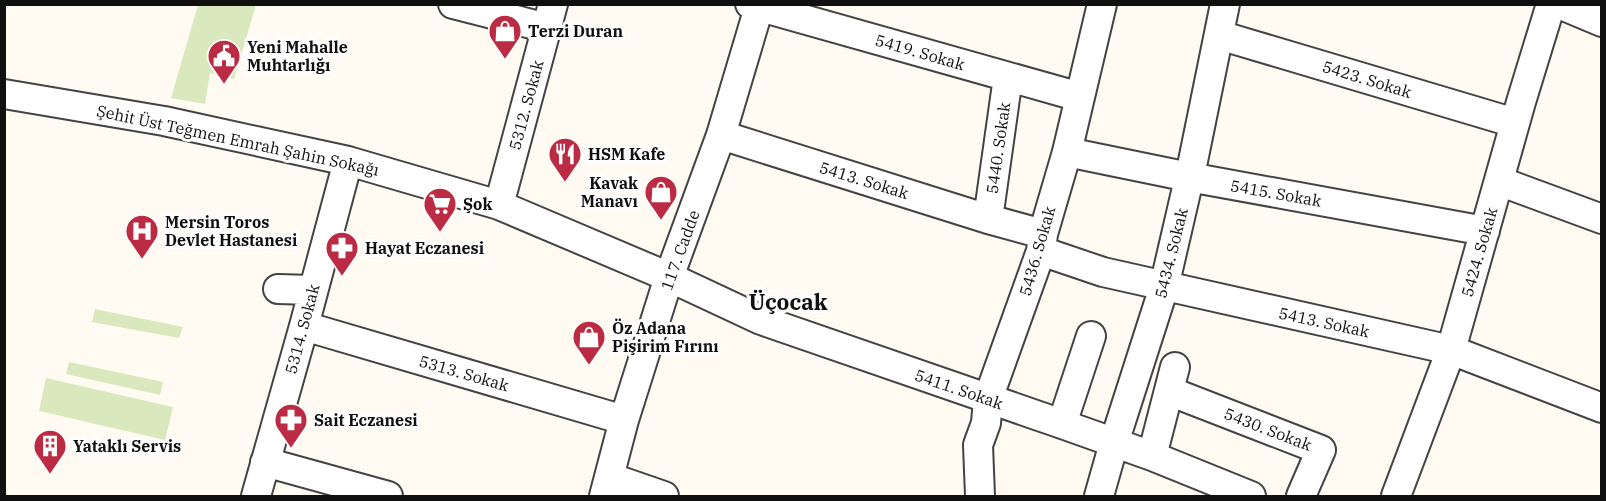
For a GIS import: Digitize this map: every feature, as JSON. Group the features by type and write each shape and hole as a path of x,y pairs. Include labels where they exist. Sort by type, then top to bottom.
{"street":[{"path":"453,4 550,16"},
{"name":"5436. Sokak","path":"980,496 978,445 986,423 988,399 1042,242 1068,152 1102,4"},
{"name":"5434. Sokak","path":"1099,496 1164,287 1225,4"},
{"name":"5424. Sokak","path":"1396,496 1451,350 1551,4"},
{"path":"1559,4 1602,22"},
{"name":"5419. Sokak","path":"756,5 1080,97"},
{"name":"117. Cadde","path":"607,487 624,420 669,277 721,135 756,5"},
{"name":"5312. Sokak","path":"499,205 550,16"},
{"name":"5423. Sokak","path":"1219,35 1515,123"},
{"name":"5440. Sokak","path":"988,219 1008,77"},
{"name":"Şehit Üst Teğmen Emrah Şahin Sokağı","path":"4,94 164,121 348,160 499,205 669,277"},
{"name":"5413. Sokak","path":"721,135 988,219 1103,272 1451,350 1602,408"},
{"name":"5415. Sokak","path":"1068,152 1189,177 1485,231"},
{"name":"5314. Sokak","path":"256,496 348,160"},
{"path":"1499,181 1602,219"},
{"name":"5411. Sokak","path":"669,277 760,320 1114,442 1251,496"},
{"path":"278,289 312,290"},
{"name":"5313. Sokak","path":"304,326 624,420"},
{"path":"1062,424 1091,336"},
{"name":"5430. Sokak","path":"1152,456 1172,379 1321,450 1300,496"},
{"path":"265,462 388,496"},
{"path":"607,487 664,496"}],"green space":[{"path":"198,5 256,5 234,79 210,73 205,104 171,98"},
{"path":"95,309 183,327 179,338 92,322"},
{"path":"69,362 163,382 160,395 66,374"},
{"path":"46,378 173,407 165,440 39,411"}],"place":[{"name":"Terzi Duran","path":"505,60"},
{"name":"Yeni Mahalle Muhtarlığı","path":"224,85"},
{"name":"HSM Kafe","path":"565,183"},
{"name":"Kavak Manavı","path":"661,221"},
{"name":"Şok","path":"440,233"},
{"name":"Mersin Toros Devlet Hastanesi","path":"142,260"},
{"name":"Hayat Eczanesi","path":"342,277"},
{"name":"Öz Adana Pişirim Fırını","path":"589,366"},
{"name":"Sait Eczanesi","path":"291,449"},
{"name":"Yataklı Servis","path":"50,475"}],"district":[{"name":"Üçocak","path":"788,302"}]}
